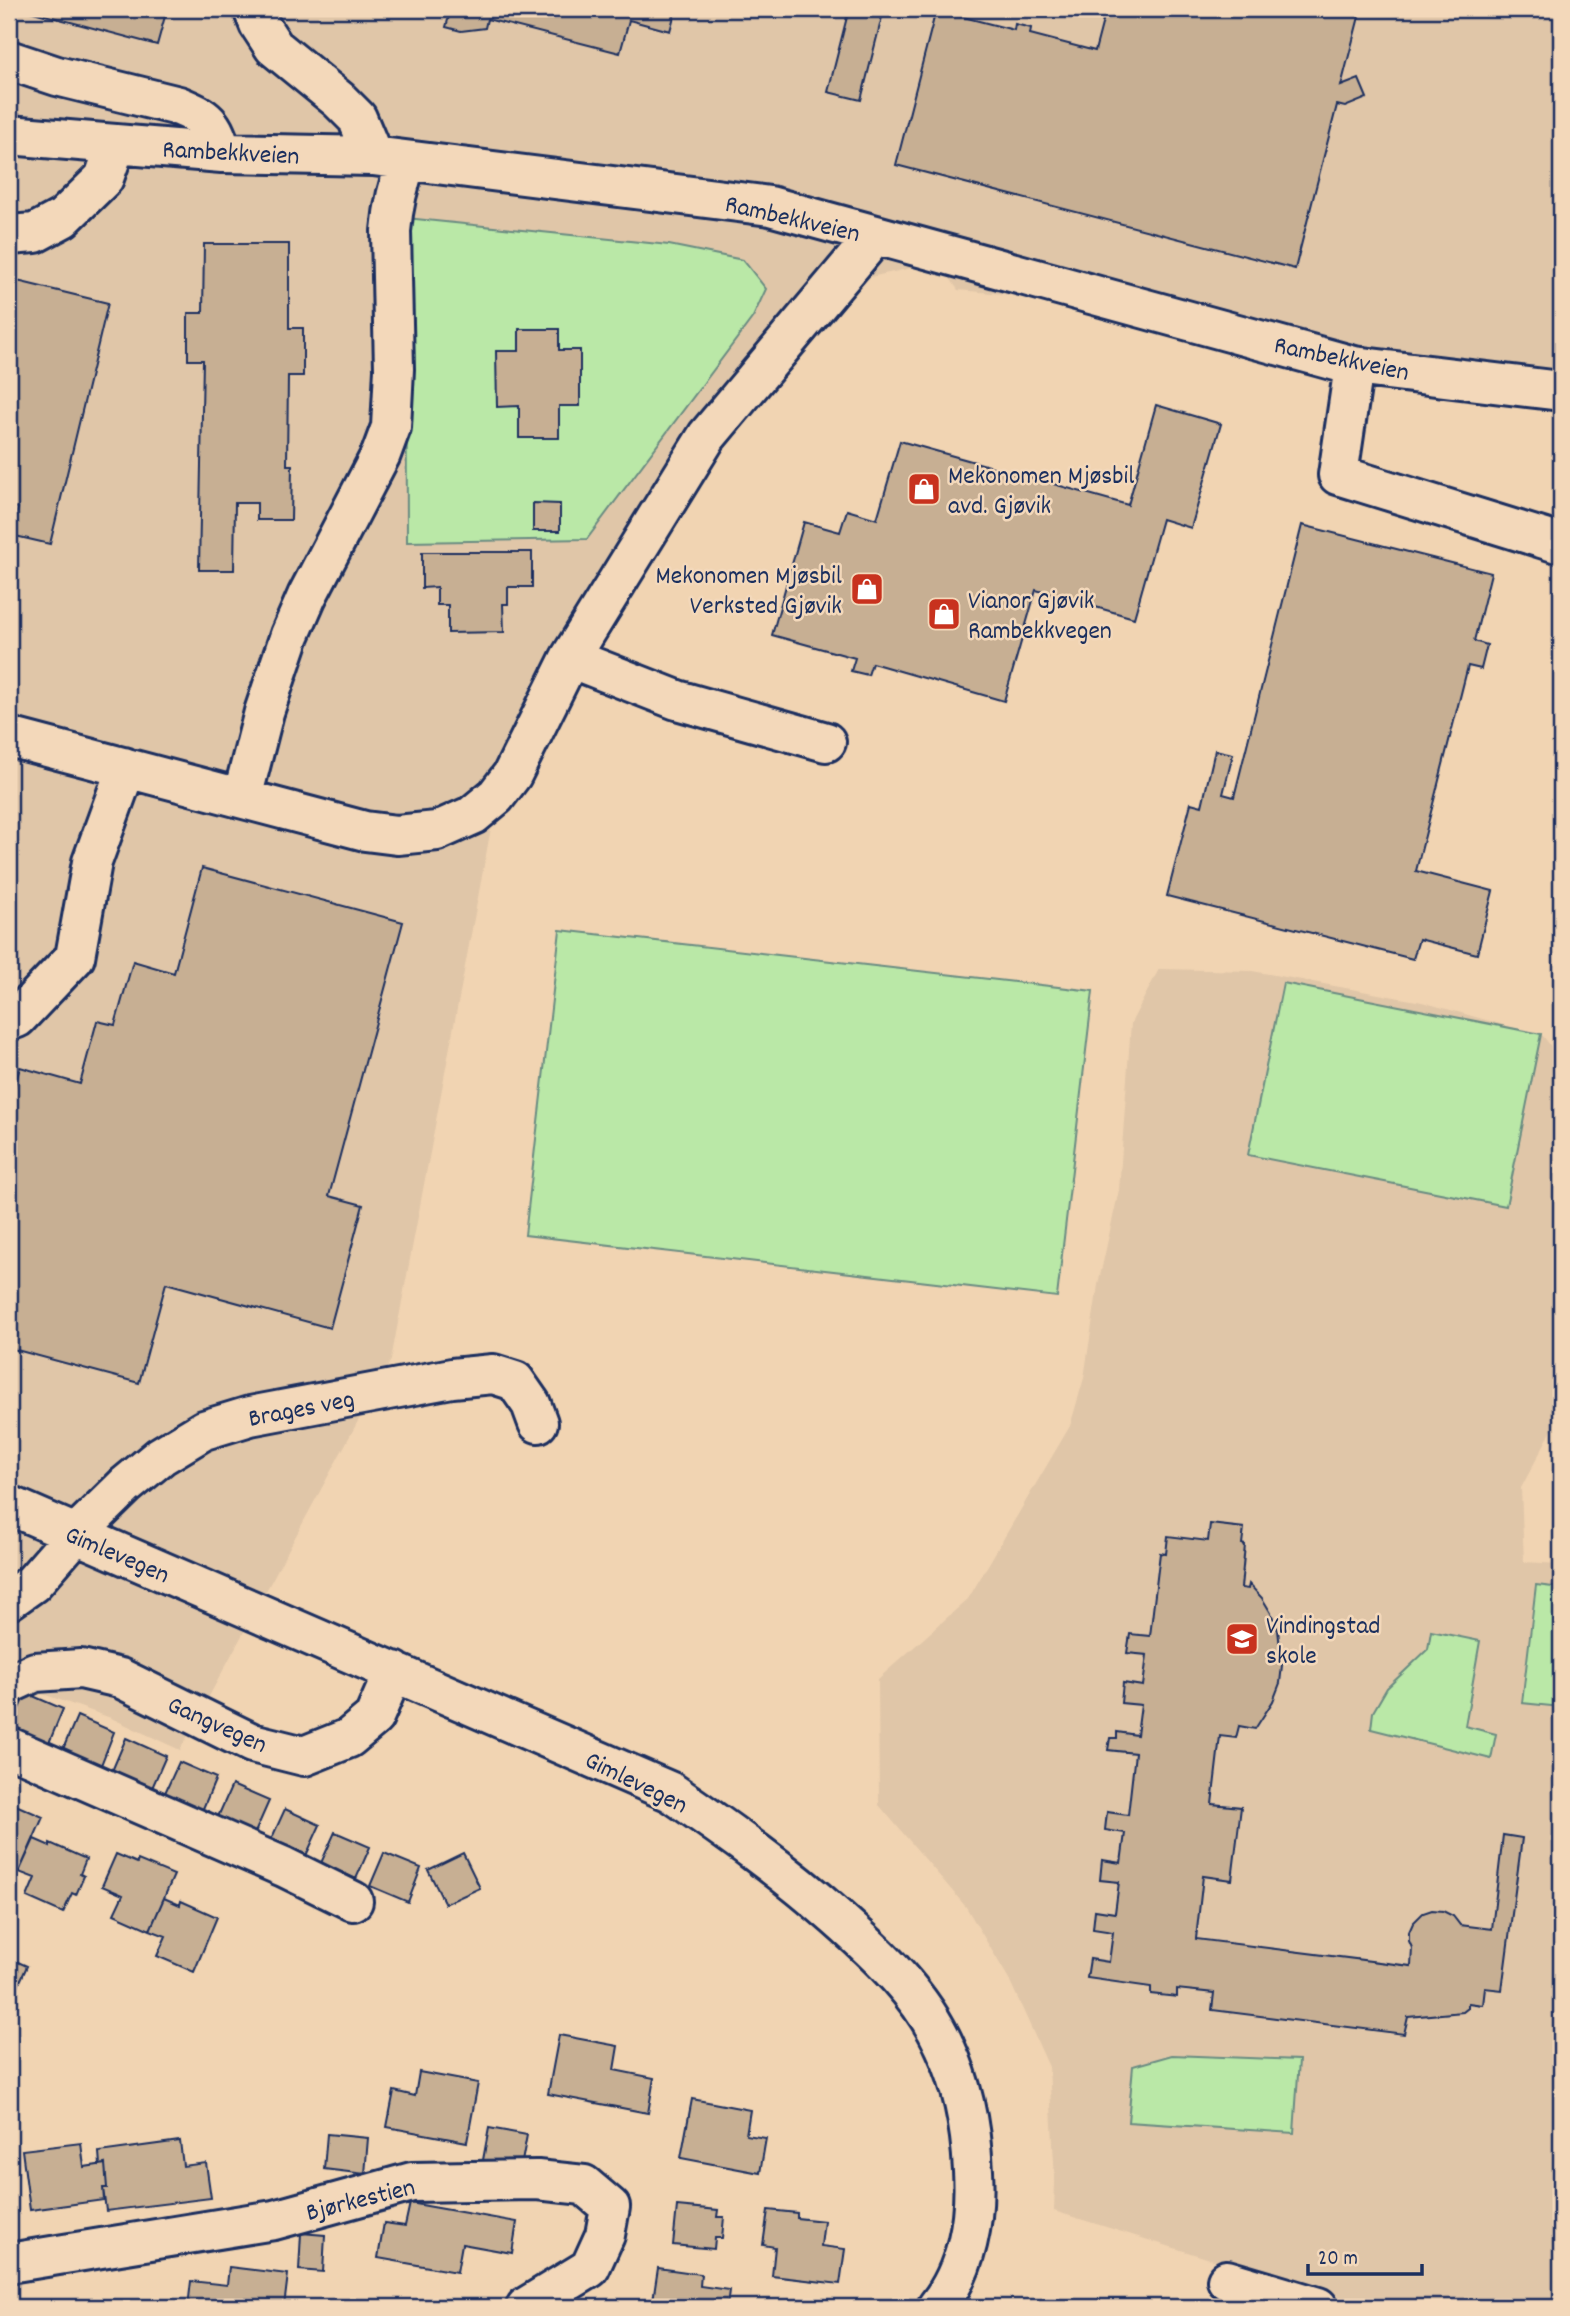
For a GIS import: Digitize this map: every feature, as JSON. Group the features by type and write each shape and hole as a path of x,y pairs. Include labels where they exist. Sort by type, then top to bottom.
{"street":[{"path":"242,798 264,712 290,635 307,596 381,454 391,427 394,369 391,231 397,190 390,159 339,100 274,47 253,9"},
{"path":"9,60 57,76 179,106 197,113 209,121 216,132 222,153"},
{"name":"Rambekkveien","path":"9,135 222,153 390,159 770,206 1354,366 1561,391"},
{"path":"9,235 34,233 63,218 104,178 116,144"},
{"path":"9,737 365,831 397,835 437,831 472,815 496,796 512,775 570,658 707,436 875,236"},
{"path":"1354,366 1338,475 1561,544"},
{"path":"570,658 677,700 826,742"},
{"path":"9,1021 17,1018 75,957 92,862 124,767"},
{"name":"Brages veg","path":"75,1535 126,1485 161,1456 204,1430 250,1416 452,1378 493,1374 515,1381 531,1404 538,1423"},
{"name":"Gimlevegen","path":"9,1505 671,1792 749,1845 821,1904 885,1963 921,2006 945,2046 960,2085 972,2158 975,2201 967,2245 947,2295 937,2307"},
{"path":"9,1600 33,1583 75,1535"},
{"name":"Gangvegen","path":"9,1684 34,1672 81,1669 120,1678 252,1743 304,1756 349,1738 374,1717 394,1671"},
{"path":"9,1747 284,1867 354,1901"},
{"name":"Bjørkestien","path":"9,2263 274,2220 412,2182 537,2180 584,2185 610,2207 605,2235 590,2268 527,2307"},
{"path":"1227,2280 1318,2307"}],"shaded area":[{"path":"9,9 1561,9 1561,413 1120,304 958,290 939,262 852,281 704,419 507,743 391,1360 180,1750 111,1718 9,1682"},
{"name":"Vindingstad skole","path":"1159,969 1252,971 1422,1002 1543,1036 1561,1059 1561,1413 1521,1488 1524,1562 1561,1564 1561,2307 1391,2307 1321,2293 1054,2211 1049,2067 1009,1979 966,1907 879,1805 878,1679 968,1599 1070,1426 1084,1378 1098,1285 1119,1190 1131,1023"}],"green space":[{"path":"406,218 669,245 743,260 766,289 753,317 587,539 407,542"},
{"path":"560,930 1093,991 1057,1297 525,1235"},
{"path":"1283,983 1541,1034 1506,1206 1248,1155"},
{"path":"1536,1585 1561,1588 1561,1707 1522,1703"},
{"path":"1431,1631 1480,1641 1465,1726 1496,1734 1491,1759 1371,1729 1373,1712 1387,1688 1428,1649"},
{"path":"1172,2055 1299,2060 1294,2133 1128,2122 1133,2066"}],"building":[{"path":"22,9 167,9 157,45"},
{"path":"451,9 676,9 670,31 629,20 620,53 487,19 485,28 461,31 446,27"},
{"path":"849,9 882,17 861,100 828,92"},
{"path":"1106,9 1361,9 1341,86 1359,79 1367,98 1345,107 1337,105 1295,269 896,165 936,10 1014,30 1015,24 1031,28 1030,34 1095,51"},
{"path":"204,244 289,244 289,328 303,328 303,376 288,376 287,465 292,465 291,520 257,520 257,503 235,503 234,570 199,570 203,360 188,360 188,313 203,313"},
{"path":"9,279 108,303 50,544 11,535 18,508 9,506"},
{"path":"519,329 559,329 559,350 580,350 580,406 559,406 559,438 519,438 519,406 497,407 496,351 519,351"},
{"path":"1156,405 1221,424 1191,528 1162,519 1134,618 1036,590 1004,701 872,663 868,675 851,671 855,658 772,635 804,522 840,532 847,510 877,519 900,441 1128,505"},
{"path":"533,503 560,504 560,531 533,531"},
{"path":"1302,525 1491,573 1474,641 1487,645 1481,669 1468,666 1416,871 1493,891 1477,954 1419,939 1413,959 1167,896 1191,803 1202,806 1215,750 1233,754 1223,794 1234,797"},
{"path":"422,552 532,552 532,587 508,587 508,604 503,604 504,632 448,633 448,605 437,605 437,587 422,588"},
{"path":"202,868 403,922 329,1196 363,1205 330,1328 166,1283 139,1383 9,1348 9,1099 20,1067 80,1084 97,1021 115,1025 133,961 174,973"},
{"path":"1210,1524 1244,1528 1241,1588 1248,1589 1249,1584 1271,1613 1278,1630 1282,1665 1280,1683 1273,1701 1255,1729 1239,1726 1236,1738 1220,1736 1212,1804 1241,1807 1232,1880 1203,1876 1196,1939 1411,1966 1409,1932 1413,1923 1423,1913 1443,1911 1453,1916 1460,1925 1492,1929 1503,1835 1522,1838 1502,1990 1485,1988 1483,2005 1468,2003 1468,2008 1463,2012 1408,2017 1404,2034 1212,2010 1214,1993 1177,1989 1177,1997 1151,1994 1151,1987 1087,1978 1090,1959 1109,1962 1113,1932 1093,1929 1095,1910 1115,1913 1119,1882 1100,1880 1102,1860 1121,1863 1125,1833 1105,1830 1107,1812 1128,1815 1135,1753 1108,1750 1110,1738 1117,1738 1117,1732 1137,1735 1141,1705 1121,1703 1123,1683 1143,1686 1147,1655 1127,1653 1130,1634 1150,1636 1160,1553 1166,1554 1168,1536 1208,1541"},
{"path":"26,1693 63,1709 49,1743 11,1726"},
{"path":"77,1716 114,1732 101,1765 63,1749"},
{"path":"126,1738 166,1756 152,1788 112,1771"},
{"path":"179,1762 216,1778 202,1811 164,1795"},
{"path":"232,1785 269,1801 254,1835 217,1819"},
{"path":"9,1802 43,1817 19,1872 9,1867"},
{"path":"285,1809 320,1825 305,1858 270,1842"},
{"path":"335,1832 370,1847 356,1879 321,1863"},
{"path":"34,1839 86,1859 80,1874 84,1876 76,1895 72,1893 63,1913 27,1897 35,1878 19,1872"},
{"path":"384,1853 421,1868 408,1902 370,1886"},
{"path":"463,1853 480,1888 445,1904 428,1870"},
{"path":"116,1854 174,1875 150,1930 114,1914 123,1895 102,1886"},
{"path":"164,1898 180,1905 181,1901 217,1917 194,1972 157,1956 166,1936 150,1930"},
{"path":"9,1958 27,1966 9,2006"},
{"path":"559,2035 618,2046 614,2070 654,2078 648,2113 548,2094"},
{"path":"419,2072 478,2083 467,2142 387,2127 394,2091 415,2096"},
{"path":"692,2099 750,2110 746,2135 766,2138 760,2173 681,2158"},
{"path":"489,2128 527,2135 521,2167 483,2160"},
{"path":"327,2134 368,2138 365,2174 324,2169"},
{"path":"180,2141 183,2166 206,2163 211,2198 106,2211 103,2188 107,2188 105,2164 100,2165 99,2152"},
{"path":"81,2143 84,2167 105,2164 107,2188 103,2188 104,2200 30,2210 22,2150"},
{"path":"410,2203 517,2222 512,2253 462,2244 457,2272 378,2258 384,2223 405,2226"},
{"path":"677,2206 718,2210 717,2217 724,2217 722,2238 715,2238 714,2249 673,2245"},
{"path":"768,2210 797,2213 797,2218 824,2221 821,2246 845,2249 840,2284 772,2276 775,2247 763,2245"},
{"path":"301,2233 325,2235 323,2272 299,2270"},
{"path":"229,2267 288,2274 284,2307 188,2307 191,2281 227,2285"},
{"path":"658,2268 701,2274 700,2286 729,2290 727,2307 681,2307 653,2301"}],"place":[{"name":"Mekonomen Mjøsbil avd. Gjøvik","path":"924,489"},
{"name":"Mekonomen Mjøsbil Verksted Gjøvik","path":"867,589"},
{"name":"Vianor Gjøvik Rambekkvegen","path":"944,614"},
{"name":"Vindingstad skole","path":"1242,1639"}]}
